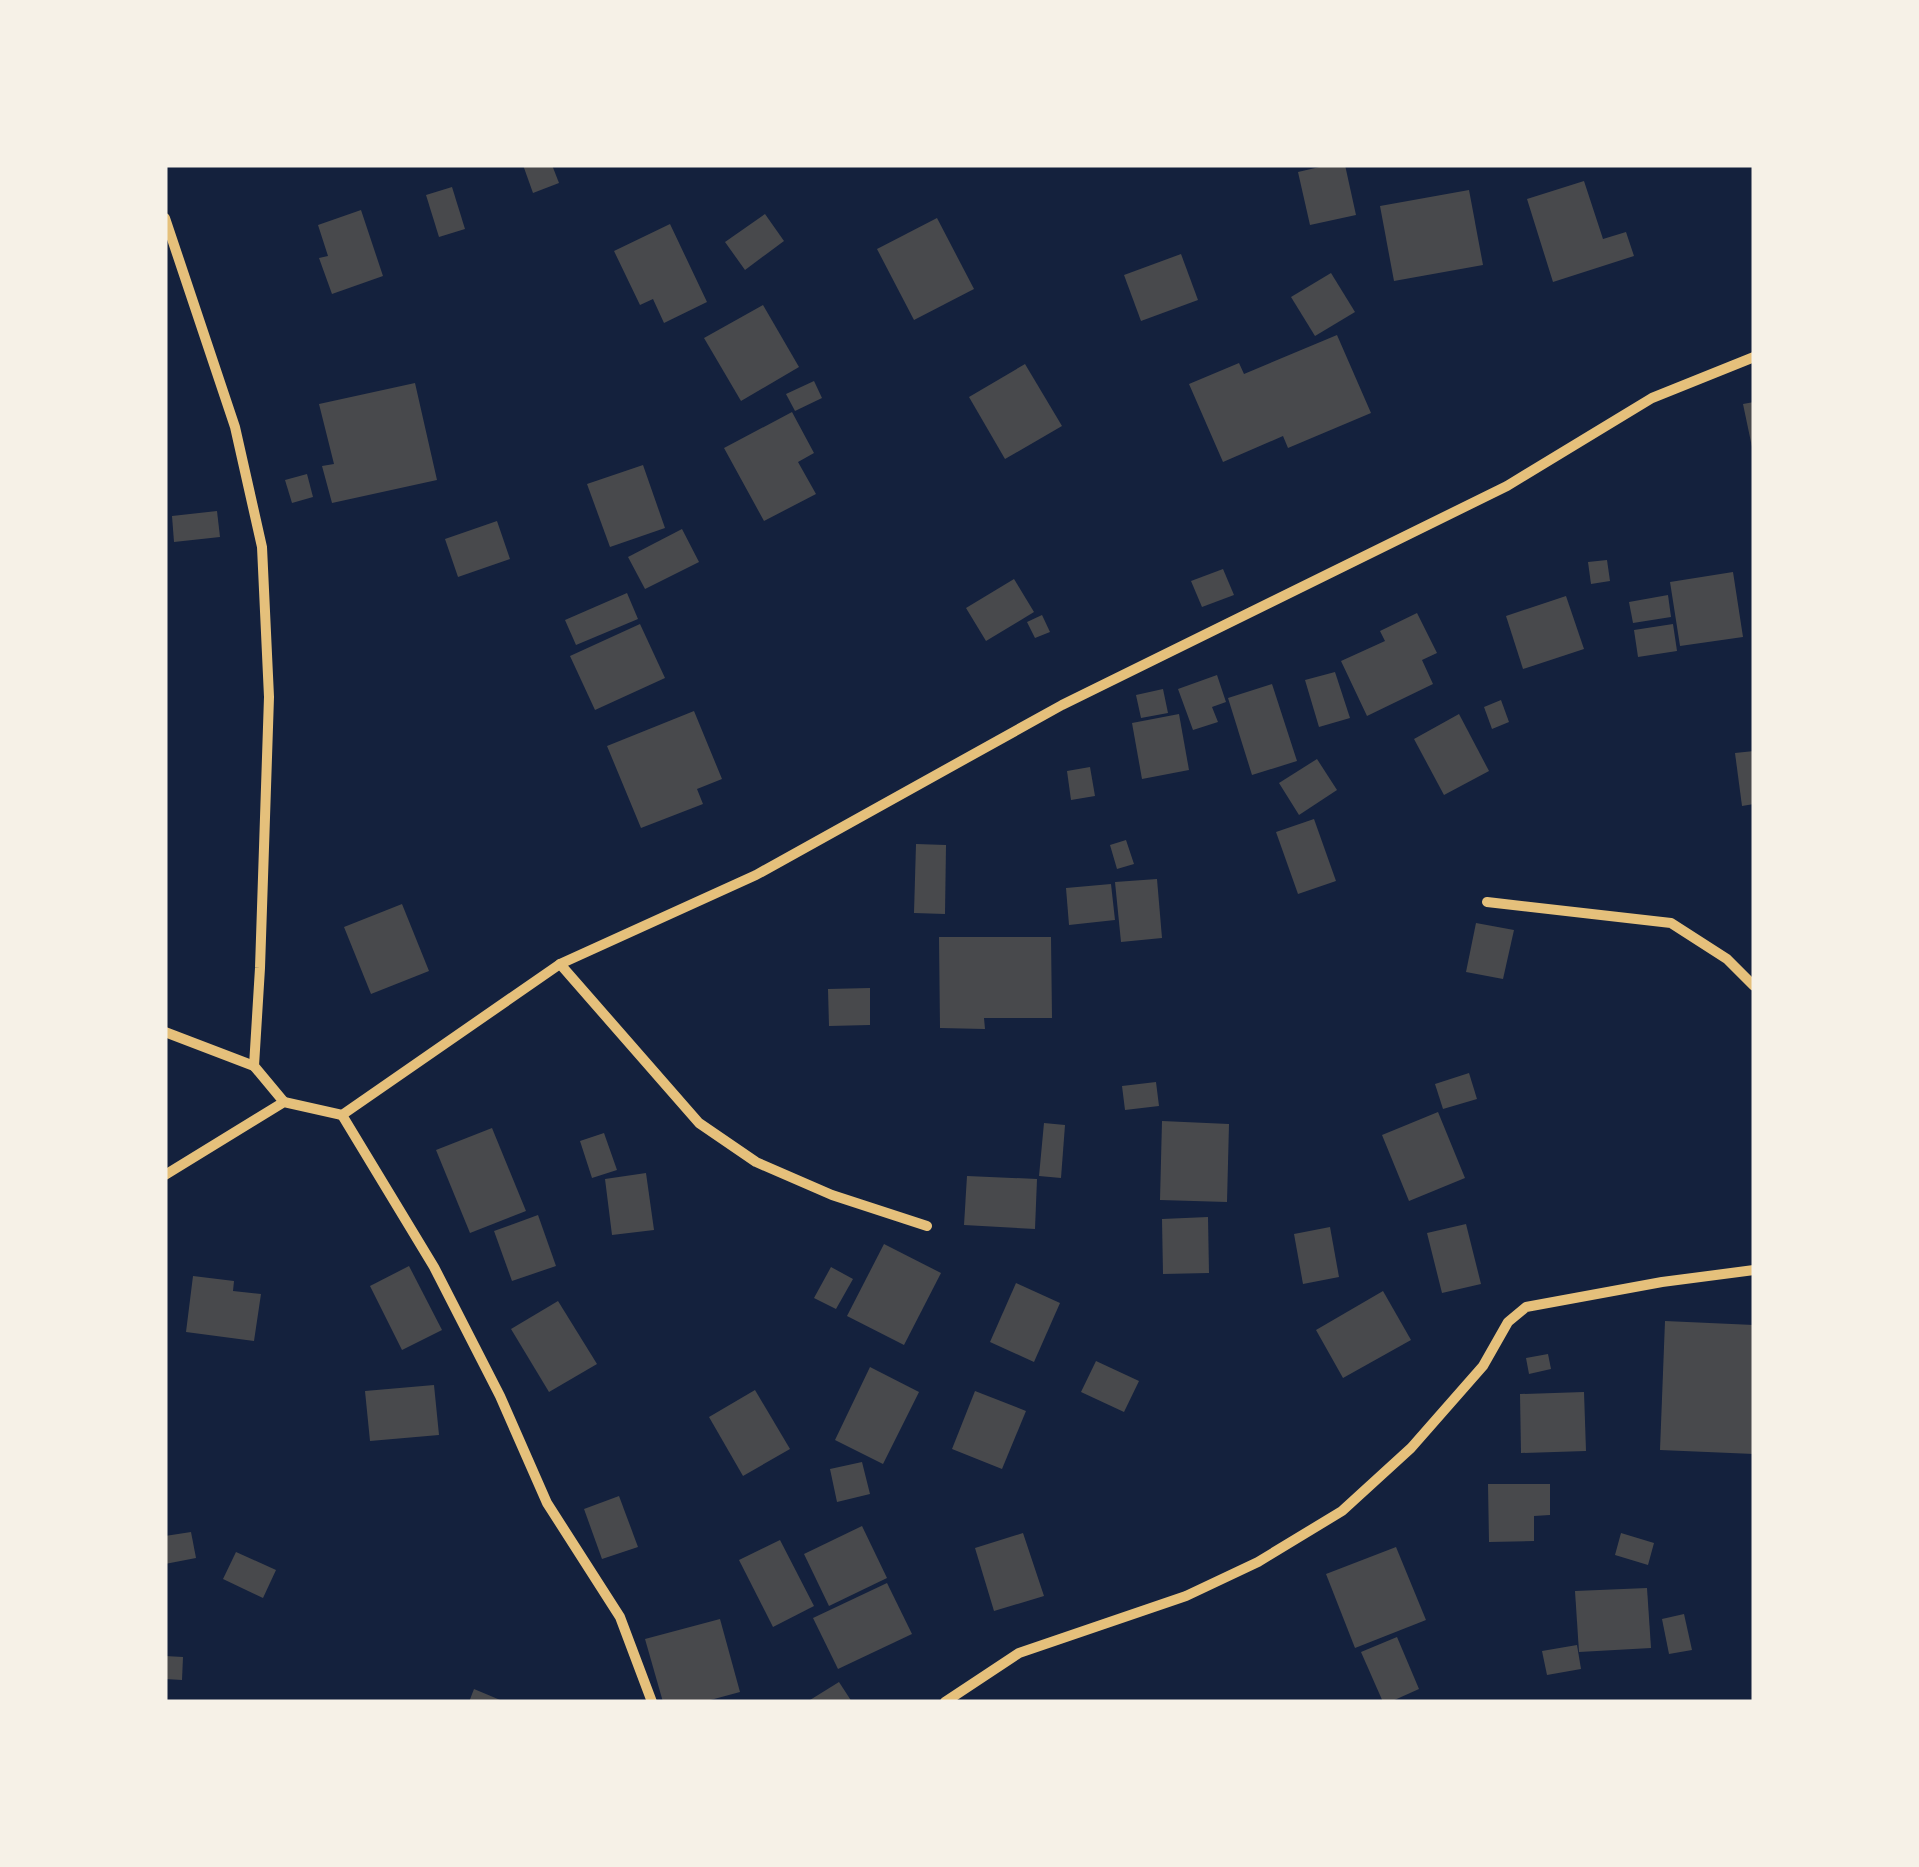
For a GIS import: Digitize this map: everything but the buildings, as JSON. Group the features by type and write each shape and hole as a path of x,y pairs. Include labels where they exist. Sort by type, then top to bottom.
{"street":[{"path":"165,218 234,428 262,546 269,697 254,1066"},
{"path":"342,1115 560,964 756,875 1062,705 1507,486 1652,398 1754,357"},
{"path":"1487,902 1671,923 1727,959 1754,986"},
{"path":"560,964 699,1123 756,1162 832,1195 926,1226"},
{"path":"165,1032 254,1066 284,1102 342,1115 434,1267 500,1396 547,1503 620,1617 652,1702"},
{"path":"165,1175 284,1102"},
{"path":"945,1702 1019,1653 1186,1596 1258,1562 1342,1511 1412,1448 1484,1366 1508,1322 1526,1307 1754,1270"}]}
